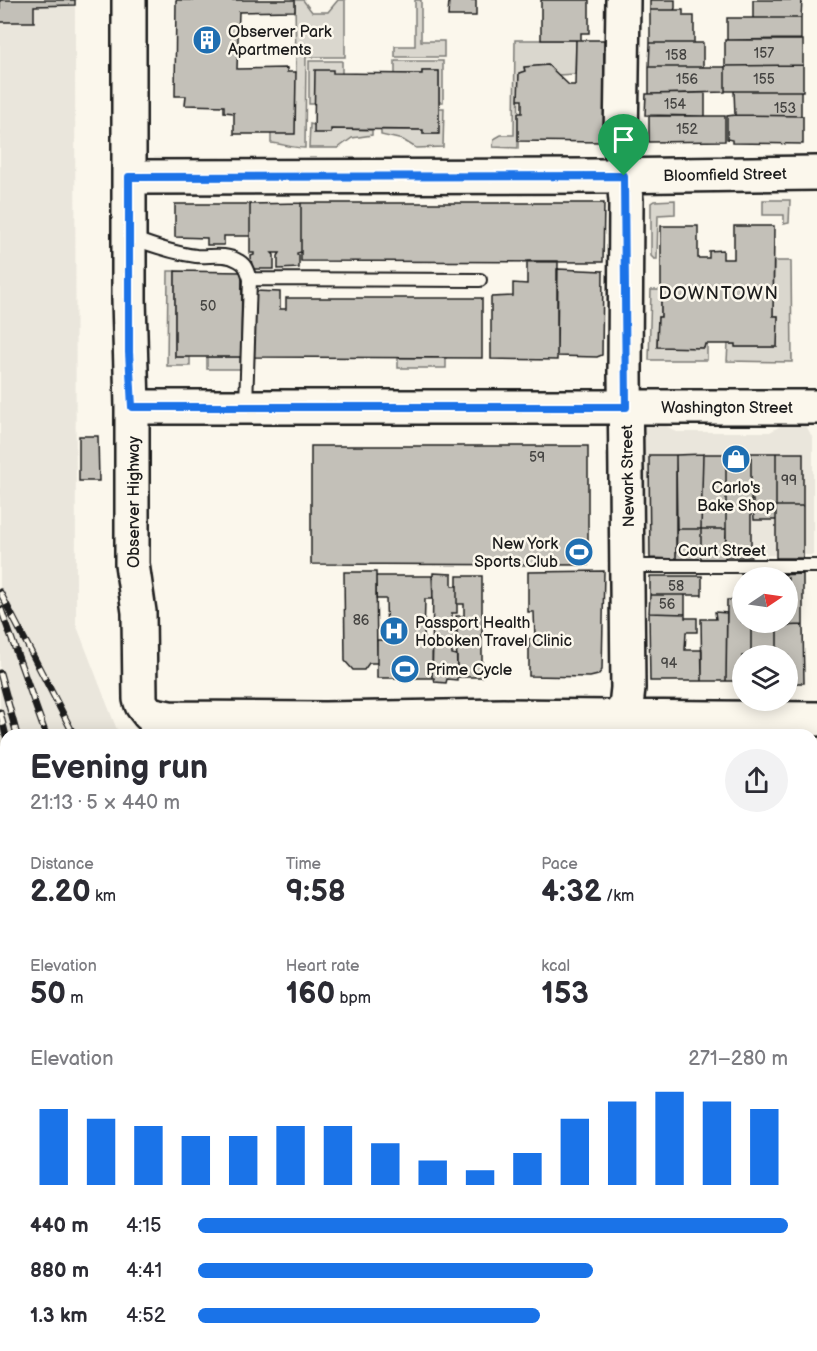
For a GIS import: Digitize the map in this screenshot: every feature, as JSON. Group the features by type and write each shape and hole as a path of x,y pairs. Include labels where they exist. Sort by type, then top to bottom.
{"street":[{"name":"Observer Highway","path":"129,0 129,352 132,407 132,564 139,612 140,699 150,728"},
{"name":"Newark Street","path":"622,0 621,145 624,176 628,688 622,725"},
{"name":"Bloomfield Street","path":"129,177 624,176 817,173"},
{"name":"Washington Street","path":"132,407 817,407"},
{"path":"150,728 170,718 366,727 399,716 622,725 817,718"}],"lane":[{"path":"129,237 164,249 196,256 225,256 237,259 246,266 250,279 246,407"},
{"path":"250,279 480,280"},
{"name":"Court Street","path":"627,566 817,566"}],"shaded area":[{"path":"0,0 75,0 76,624 117,729 0,729"},
{"path":"295,0 303,0 312,12 328,12 338,0 345,0 345,57 306,57 305,148 271,143 271,134 296,72"},
{"path":"415,0 421,0 421,41 444,41 444,57 395,57 395,46 415,46"},
{"path":"515,40 576,40 575,74 558,75 548,65 524,68 525,71 519,73 518,148 493,147 494,139 501,135 514,135"},
{"path":"309,61 342,61 342,73 315,104 309,104"},
{"path":"395,61 443,61 443,102 439,102 439,71 422,71 422,74 395,74"},
{"path":"439,108 444,108 443,147 416,148 403,140 381,135 381,130 423,130 423,134 438,134"},
{"path":"310,124 331,129 372,130 372,135 352,138 338,148 309,148"},
{"path":"675,200 675,214 658,215 657,259 654,259 651,256 651,203"},
{"path":"763,200 790,200 789,223 784,224 784,215 763,215"},
{"path":"774,261 791,261 792,362 727,361 728,344 735,344 736,347 777,347 778,316 773,316"},
{"path":"168,271 175,271 175,357 190,357 190,366 167,366"},
{"path":"651,290 661,290 661,317 658,317 657,346 704,348 707,344 707,360 649,360"},
{"path":"207,357 240,357 240,369 207,369"},
{"path":"398,358 446,358 446,368 398,368"},
{"path":"653,423 663,424 677,432 770,432 784,424 800,424 807,427 813,439 813,555 637,556 641,428"}],"building":[{"path":"0,0 75,0 75,5 34,6 34,22 0,22"},
{"name":"Observer Park Apartments","path":"176,0 295,0 295,11 239,12 237,69 287,68 287,72 296,72 295,134 234,134 234,113 224,112 224,106 185,105 186,96 175,96"},
{"path":"449,0 476,0 476,16 448,16"},
{"path":"541,0 589,0 589,33 581,33 581,40 541,40"},
{"path":"650,0 675,0 675,8 674,10 650,10"},
{"path":"753,0 802,0 801,18 753,18"},
{"path":"650,10 683,10 683,16 694,16 694,43 650,43"},
{"path":"727,18 801,18 801,39 727,40"},
{"path":"576,40 604,40 604,142 518,141 518,113 522,113 522,100 518,100 519,73 525,71 524,67 548,65 569,85 575,85"},
{"path":"725,40 803,40 803,65 725,66"},
{"path":"650,43 703,43 703,67 649,67"},
{"path":"803,65 803,91 725,91 725,66"},
{"path":"649,67 725,67 725,92 649,94"},
{"path":"315,70 333,70 333,73 422,74 422,71 439,71 439,134 423,134 423,130 331,129 331,133 314,133"},
{"path":"734,91 801,91 801,116 735,115"},
{"path":"705,93 705,116 645,115 646,94"},
{"path":"649,116 725,116 725,141 649,142"},
{"path":"727,116 803,116 803,144 732,143 732,140 727,139"},
{"path":"301,203 301,252 297,253 299,268 278,269 280,253 272,253 274,269 252,269 251,256 254,253 250,253 250,204"},
{"path":"301,203 604,203 603,262 301,261"},
{"path":"175,204 250,204 250,236 224,236 224,245 207,245 207,238 175,237"},
{"path":"661,226 698,226 698,258 709,258 709,251 723,250 723,259 734,259 734,226 774,226 773,316 778,316 777,347 705,344 704,348 657,347 658,317 661,317"},
{"path":"527,261 558,261 557,360 491,359 491,297 513,296 513,283 527,284"},
{"path":"557,269 603,271 602,355 597,357 557,356"},
{"path":"175,271 242,272 241,357 175,357"},
{"path":"254,291 280,292 280,309 286,309 286,298 482,298 482,358 253,357"},
{"path":"79,436 98,436 99,481 79,481"},
{"path":"311,446 588,446 588,565 311,564"},
{"path":"751,453 776,453 776,520 754,520 753,500 751,500"},
{"path":"751,453 751,557 726,557 726,454"},
{"path":"776,453 803,453 803,506 776,506"},
{"path":"703,454 701,529 677,529 676,455"},
{"path":"703,454 726,454 726,529 701,529"},
{"path":"649,455 676,455 676,559 650,558"},
{"path":"776,506 803,506 803,558 776,558"},
{"path":"677,529 701,529 701,559 676,559"},
{"path":"701,529 726,529 725,559 701,559"},
{"path":"604,571 602,670 598,675 590,677 529,676 529,639 535,638 534,612 528,612 528,572"},
{"path":"344,572 376,572 377,663 369,663 364,670 353,670 345,661"},
{"path":"433,573 452,574 452,586 457,586 457,613 452,613 452,627 457,627 457,640 451,639 452,654 457,655 457,680 447,679 446,683 435,682 432,678"},
{"path":"798,574 803,574 803,625 798,625"},
{"path":"376,576 432,576 433,599 425,599 424,640 433,640 432,678 377,678 377,640 387,640 386,599 376,599"},
{"path":"457,576 482,576 482,677 457,677 456,616 464,616 464,604 457,604"},
{"path":"650,576 702,576 702,595 650,595"},
{"path":"650,595 685,595 685,614 649,613"},
{"path":"727,600 732,600 732,633 751,633 751,645 732,645 732,681 726,681"},
{"path":"715,612 727,613 726,681 702,681 701,619 716,619"},
{"path":"649,613 685,614 685,618 697,618 697,632 686,632 685,650 702,650 702,681 650,681"},
{"path":"798,625 803,625 804,683 798,683 798,645 777,645 777,633 798,633"},
{"path":"751,633 777,633 777,645 751,645"}],"railway":[{"path":"0,592 71,729"},
{"path":"1,609 44,729"},
{"path":"0,673 15,729"},
{"path":"0,712 4,729"}],"place":[{"name":"Observer Park Apartments","path":"207,40"},
{"name":"Carlo's Bake Shop","path":"736,459"},
{"name":"New York Sports Club","path":"579,552"},
{"name":"Passport Health Hoboken Travel Clinic","path":"394,631"},
{"name":"Prime Cycle","path":"405,669"}],"district":[{"name":"DOWNTOWN","path":"719,293"}],"route":[{"path":"624,176 626,407 132,407 129,352 129,177 624,176"}]}
